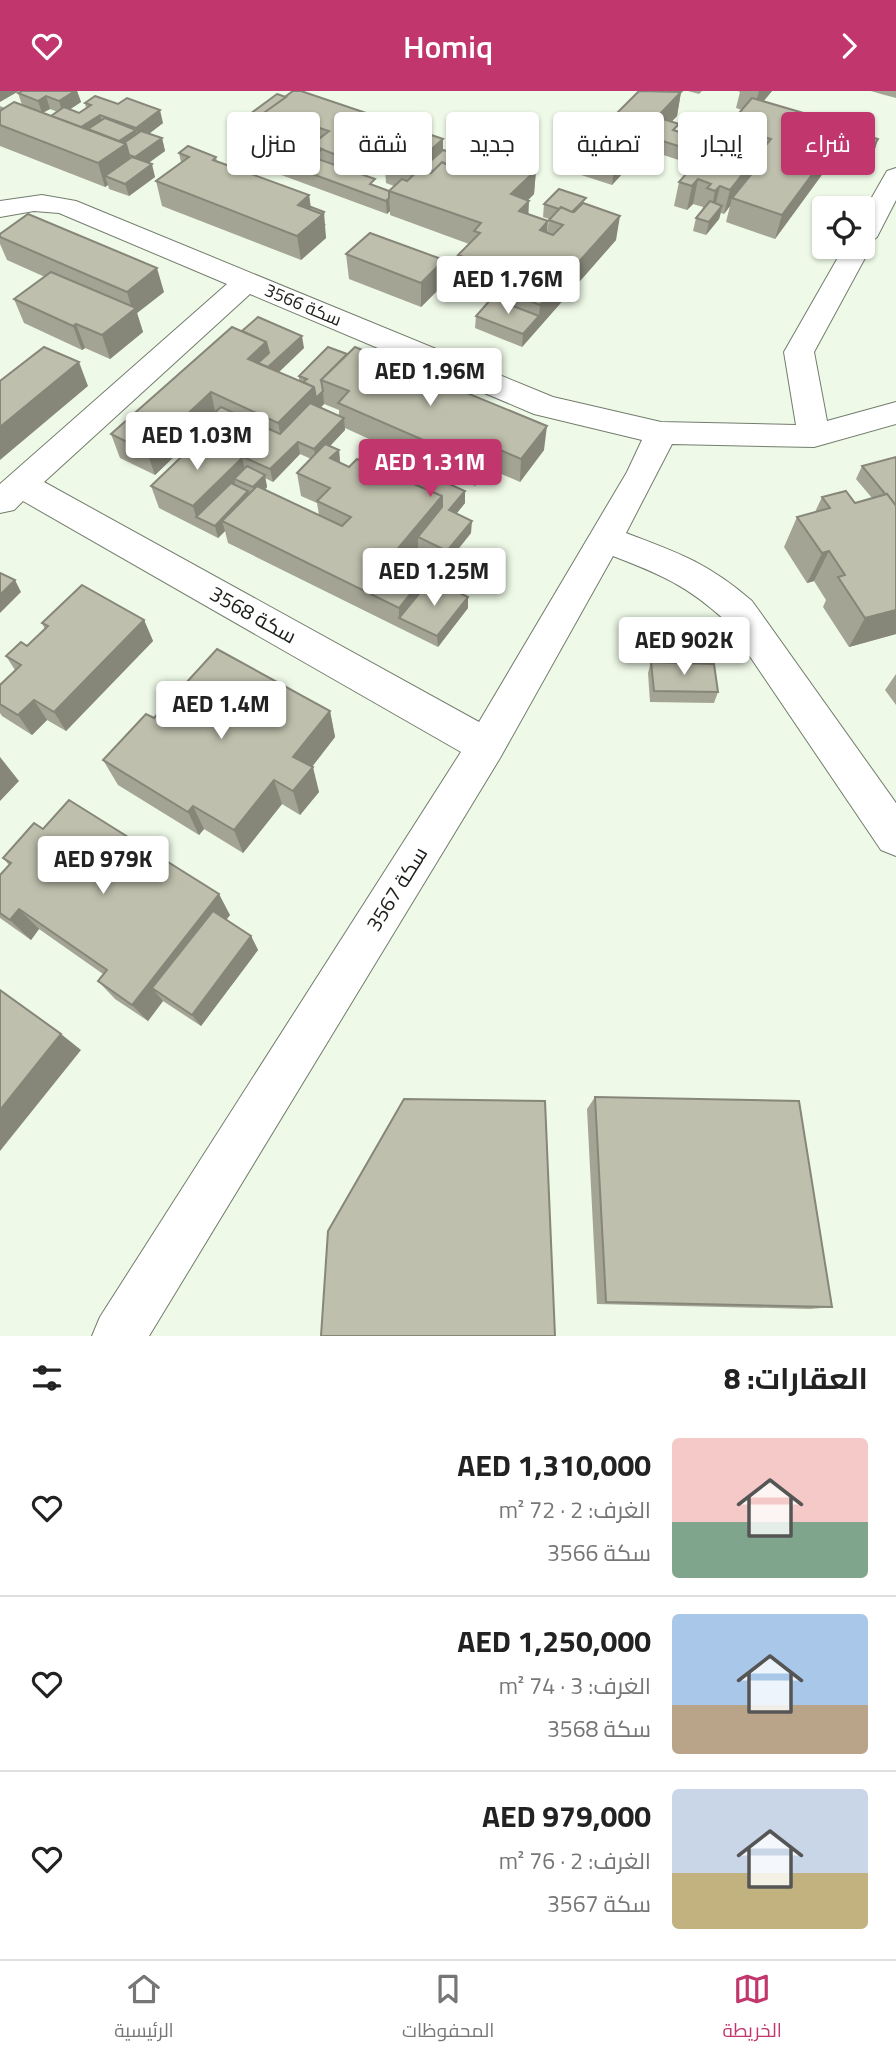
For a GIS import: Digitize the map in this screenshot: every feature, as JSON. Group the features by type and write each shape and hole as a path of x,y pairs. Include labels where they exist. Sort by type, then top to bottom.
{"street":[{"path":"875,215 896,176"},
{"name":"سكة 3566","path":"0,209 20,203 45,201 67,207 544,406 661,433 814,436 896,413"},
{"path":"814,436 799,352 850,259"},
{"name":"سكة 3568","path":"247,281 10,493 486,746"},
{"name":"سكة 3567","path":"119,1336 486,746 643,473 661,433"},
{"path":"606,539 682,569 714,589 739,611 896,837"}],"building":[{"path":"75,91 59,101 46,96 38,101 18,93"},
{"path":"293,91 301,91 363,112 334,112 334,154 320,149 320,138 329,131 320,128 320,112 264,112"},
{"path":"639,91 681,92 662,112 618,112"},
{"path":"277,94 286,97 265,112 253,112"},
{"path":"95,96 118,104 127,98 160,110 136,128 100,115 81,127 51,116 64,107 79,113 91,105 85,103"},
{"path":"752,98 800,112 781,112 781,175 812,175 782,215 732,198 751,175 767,175 767,144 771,139 767,138 767,112 740,112"},
{"path":"14,102 126,144 98,163 0,125 0,111"},
{"path":"105,118 136,130 119,141 88,129"},
{"path":"664,119 678,124 673,130 678,132 678,146 664,141"},
{"path":"141,131 162,138 135,157 129,155 124,143"},
{"path":"432,135 443,139 432,149"},
{"path":"188,146 216,157 213,160 227,165 227,175 254,175 309,195 298,205 323,214 297,236 156,181 189,157 179,153"},
{"path":"443,150 446,151 446,164 442,162 433,171 432,160"},
{"path":"132,157 152,164 125,184 105,176"},
{"path":"320,160 334,165 334,175 364,175 375,179 370,184 389,191 386,201 315,175 320,175"},
{"path":"442,162 446,164 446,175 531,175 511,194 529,201 519,211 548,221 540,230 553,235 563,225 549,220 561,207 574,212 583,203 620,216 540,305 502,290 515,276 458,255 480,233 474,231 481,223 389,191 402,179 407,181 414,175 432,175"},
{"path":"685,175 742,175 730,190 720,186 715,191 707,188 711,184 698,179 692,186 679,182"},
{"path":"559,189 586,198 572,212 544,204"},
{"path":"710,201 722,206 709,222 696,218"},
{"path":"311,207 324,212 322,214 309,209"},
{"path":"28,214 157,268 127,292 0,237 0,234"},
{"path":"370,233 444,260 421,283 346,254"},
{"path":"51,272 136,308 102,335 76,324 73,326 14,299"},
{"path":"492,298 539,316 523,334 476,316"},
{"path":"258,317 302,336 268,367 258,363 269,353 266,342 242,331"},
{"path":"232,327 266,342 248,359 314,387 278,423 211,392 147,452 111,434"},
{"path":"44,347 79,362 0,427 0,381"},
{"path":"328,347 347,354 321,380 323,391 316,398 314,387 303,382 307,379 299,376"},
{"path":"355,347 547,426 521,459 491,446 476,463 338,403 349,391 321,380"},
{"path":"310,403 344,418 314,449 298,442 270,469 230,451 242,441 203,423 221,407 280,434"},
{"path":"201,438 242,458 193,506 151,486"},
{"path":"325,444 339,450 330,458 349,467 357,459 442,496 395,552 431,568 399,608 222,521 257,486 342,526 351,517 317,501 330,488 297,473"},
{"path":"398,445 418,453 407,465 465,491 449,510 472,521 447,551 418,537 442,507 442,496 377,468"},
{"path":"896,457 896,506 862,466"},
{"path":"247,466 265,475 253,487 234,479"},
{"path":"231,483 248,491 215,526 196,517"},
{"path":"846,491 855,503 887,494 896,506 896,610 865,618 838,577 845,575 829,551 822,553 797,517 830,508 822,497"},
{"path":"0,573 15,580 0,595"},
{"path":"431,579 468,597 437,636 399,618"},
{"path":"82,585 144,620 54,712 34,700 18,715 0,704 0,685 21,665 6,656 21,642 27,646 48,626 42,623"},
{"path":"217,649 330,711 293,757 313,767 293,791 274,780 234,830 193,806 188,812 103,760 146,714 154,718"},
{"path":"651,662 714,664 718,692 654,691"},
{"path":"69,800 219,894 132,1005 98,981 107,970 19,909 10,920 0,913 0,875 11,863 3,858 34,823 43,829"},
{"path":"213,911 251,936 192,1015 152,988"},
{"path":"0,990 61,1034 0,1110"},
{"path":"595,1097 799,1101 832,1307 606,1302"},
{"path":"404,1099 545,1101 555,1336 321,1336 328,1231"}]}
